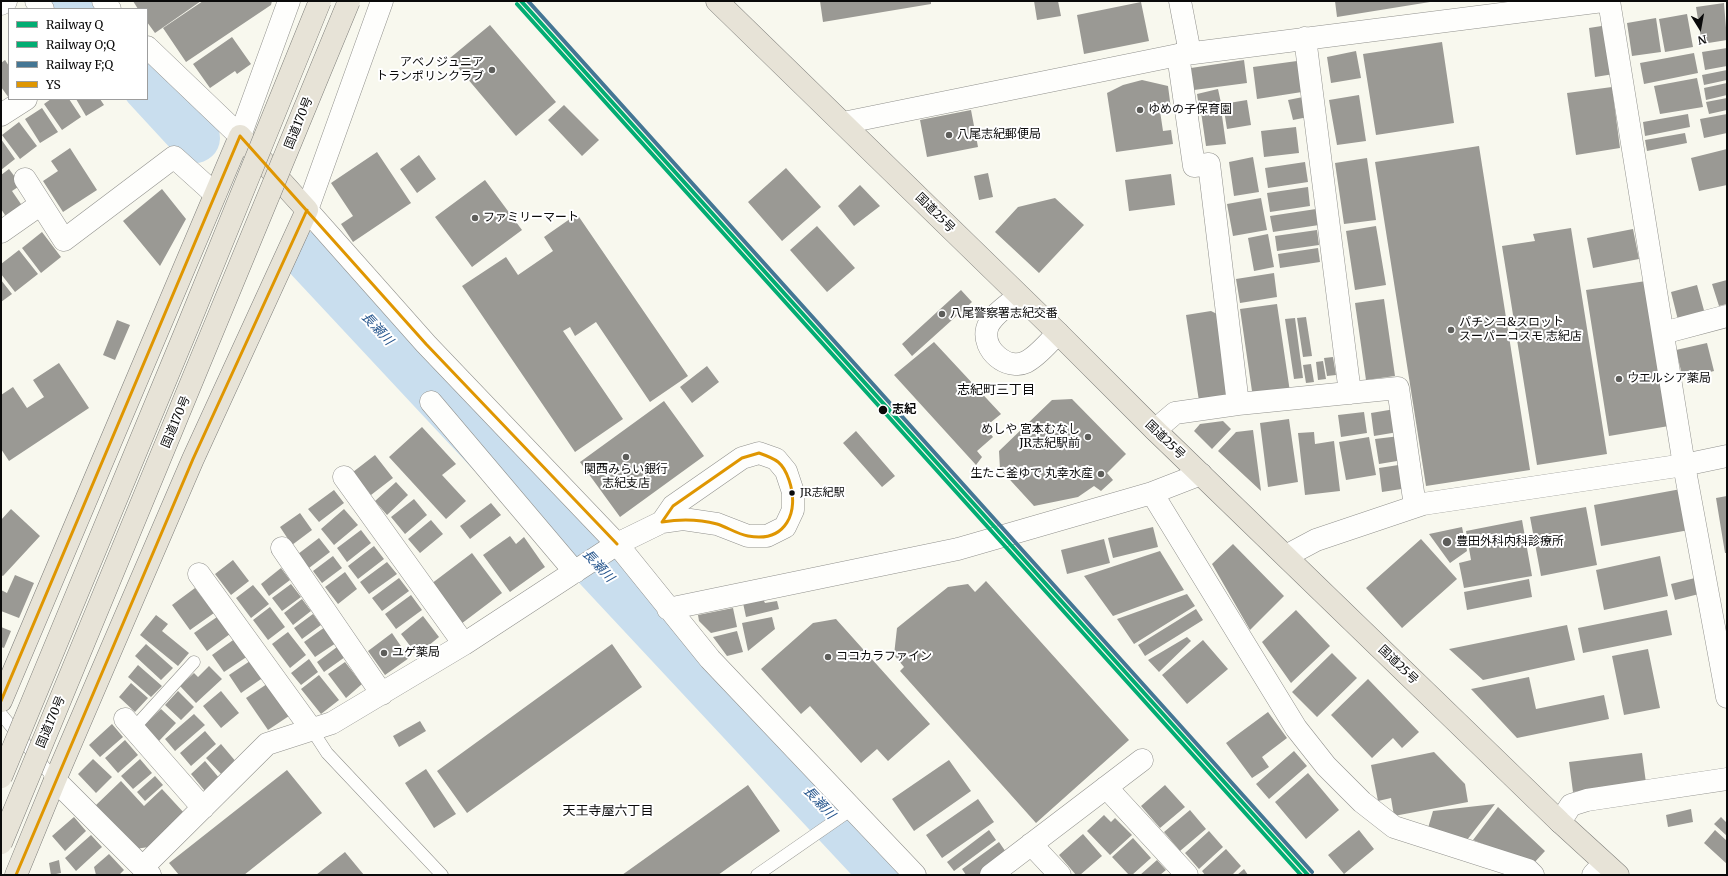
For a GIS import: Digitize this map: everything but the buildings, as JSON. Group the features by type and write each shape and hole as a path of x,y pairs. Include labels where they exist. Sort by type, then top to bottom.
{"highway":[{"name":"国道170号","path":"1,777 185,333 320,1"},
{"name":"国道170号","path":"1,843 349,1"},
{"name":"国道25号","path":"717,1 1018,296 1058,333 1155,430 1560,822 1605,871"},
{"path":"1,701 240,136 307,210 194,459 55,780 16,875"}],"street":[{"path":"1,4 6,1"},
{"path":"148,48 240,136 289,1"},
{"path":"382,1 307,210 426,344 617,544 710,660 914,875"},
{"path":"1180,1 1194,166 1209,164 1238,404"},
{"path":"843,123 1184,54 1542,5 1603,1"},
{"path":"1609,1 1684,465 1723,656 1727,697"},
{"path":"1305,38 1350,393"},
{"path":"1,115 24,100"},
{"path":"25,179 64,240 174,157 216,194"},
{"path":"1,232 41,204"},
{"path":"1018,296 991,321 987,329 987,338 990,347 1003,362 1010,365 1028,361 1058,333"},
{"path":"1663,333 1727,316"},
{"path":"1155,430 1175,413 1238,404 1398,388 1415,506"},
{"path":"431,402 575,572"},
{"path":"55,780 146,871 202,808 268,744 332,723 464,644 617,544 662,522 683,519 717,524 748,536 767,536 785,526 793,510 793,492 786,471 776,458 759,453 742,458 672,506 662,522"},
{"path":"1286,556 1316,540 1415,506 1684,465 1727,456"},
{"path":"668,609 958,549 1152,493 1201,474"},
{"path":"344,477 464,644"},
{"path":"1152,493 1296,728 1326,766 1357,797 1394,826 1528,870 1533,875"},
{"path":"282,548 382,694"},
{"path":"199,574 312,730"},
{"path":"129,724 202,808"},
{"path":"991,875 1142,760"},
{"path":"1560,822 1571,805 1586,800 1727,779"},
{"path":"1106,787 1187,875"},
{"path":"1031,844 1060,875"}],"lane":[{"path":"129,724 194,662"},
{"path":"1,714 55,780"},
{"path":"312,730 326,753 442,875"},
{"path":"757,875 852,809"}],"waterway":[{"name":"長瀬川","path":"68,1 75,8"},
{"name":"長瀬川","path":"148,87 195,138"},
{"name":"長瀬川","path":"309,257 886,875"}],"rail line":[{"name":"Q","path":"521,1 1308,875"},
{"name":"F;Q","path":"528,1 1312,872"},
{"name":"O;Q","path":"517,4 1301,875"}],"transit line":[{"name":"YS","path":"1,701 240,136 426,344 617,544"},
{"name":"YS","path":"16,875 193,459 307,210"},
{"name":"YS","path":"759,453 778,462 784,469 789,480 793,503 791,514 787,523 781,530 772,535 761,537 744,535 717,524 703,521 676,520 662,522 673,506 742,458 759,453"}],"place":[{"name":"アベノジュニア トランポリンクラブ","path":"492,70"},
{"name":"ゆめの子保育園","path":"1140,110"},
{"name":"八尾志紀郵便局","path":"949,135"},
{"name":"ファミリーマート","path":"475,218"},
{"name":"八尾警察署志紀交番","path":"942,314"},
{"name":"パチンコ&スロット スーパーコスモ 志紀店","path":"1451,330"},
{"name":"ウエルシア薬局","path":"1619,379"},
{"name":"志紀","path":"883,410"},
{"name":"めしや 宮本むなし JR志紀駅前","path":"1088,437"},
{"name":"関西みらい銀行 志紀支店","path":"626,457"},
{"name":"生たこ釜ゆで 丸幸水産","path":"1101,474"},
{"name":"JR志紀駅","path":"792,493"},
{"name":"豊田外科内科診療所","path":"1447,542"},
{"name":"ユゲ薬局","path":"384,653"},
{"name":"ココカラファイン","path":"828,657"}],"district":[{"name":"志紀町三丁目","path":"996,390"},
{"name":"天王寺屋六丁目","path":"608,811"}]}
